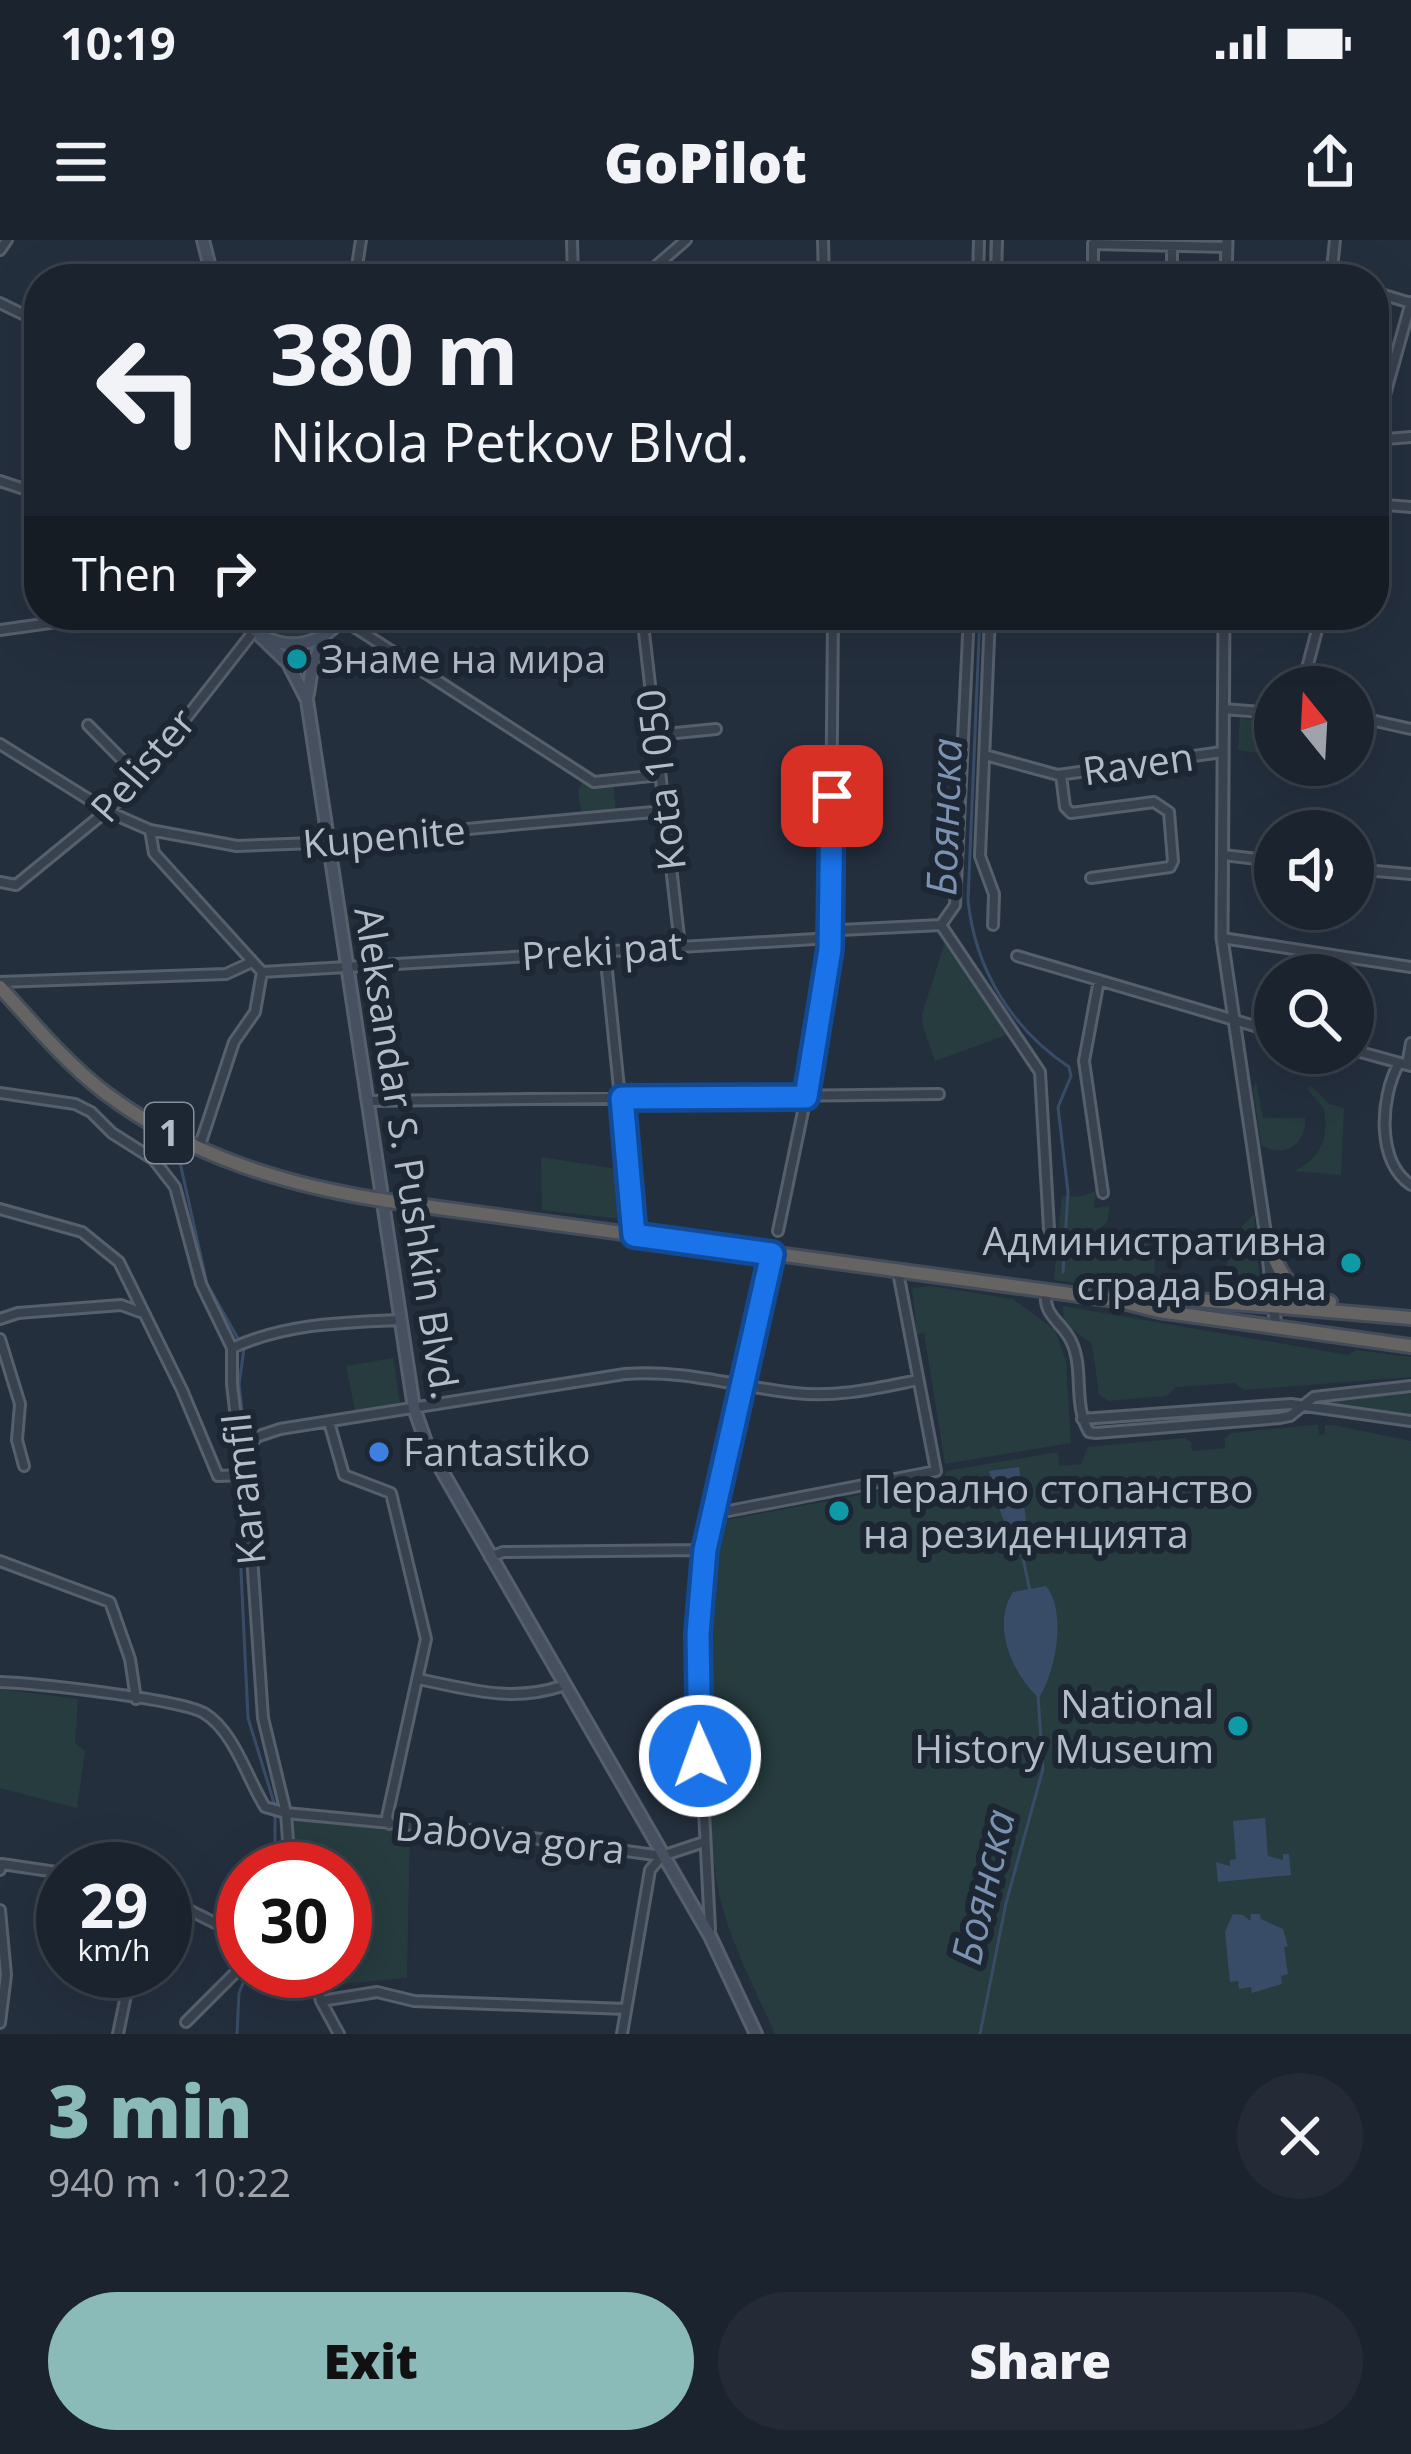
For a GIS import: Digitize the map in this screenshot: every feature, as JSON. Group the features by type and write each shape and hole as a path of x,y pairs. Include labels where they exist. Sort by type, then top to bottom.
{"highway":[{"name":"1","path":"0,984 102,1090 199,1148 284,1181 382,1200 1115,1300 1411,1346"},
{"path":"1266,1237 1291,1286 1311,1298 1353,1311"},
{"name":"1","path":"1115,1300 1162,1297 1411,1318"}],"main road":[{"name":"Aleksandar S. Pushkin Blvd.","path":"254,630 288,663 307,700"},
{"path":"258,634 296,646 331,630"},
{"name":"Aleksandar S. Pushkin Blvd.","path":"326,635 312,667 307,700 414,1408 446,1484 710,1936 756,2034"}],"street":[{"path":"0,250 7,240"},
{"path":"658,264 686,240"},
{"path":"1093,242 1227,244"},
{"path":"1172,246 1172,264"},
{"path":"1389,383 1411,303"},
{"path":"363,630 594,782 660,775"},
{"name":"Kota 1050","path":"644,630 680,945"},
{"path":"778,1231 806,1097 829,935 833,630"},
{"path":"968,630 956,905 941,925 1040,1072 1050,1246"},
{"path":"989,630 980,856 994,894 993,925"},
{"path":"1224,630 1222,938 1276,1328"},
{"path":"1308,666 1317,630"},
{"name":"Pelister","path":"0,882 16,885 109,812 258,634"},
{"path":"1222,709 1254,711"},
{"path":"1374,721 1411,729"},
{"path":"88,725 140,778"},
{"path":"656,735 716,728"},
{"name":"Kupenite","path":"0,744 109,812 149,830 237,846 664,811"},
{"name":"Raven","path":"985,755 1061,775 1222,752"},
{"path":"1061,775 1065,807 1071,813 1154,802 1169,812 1170,867 1091,878"},
{"path":"149,830 154,854 262,972 255,1012 234,1042 199,1148"},
{"path":"1222,855 1254,859"},
{"path":"1374,871 1411,874"},
{"name":"Preki pat","path":"262,972 941,925"},
{"path":"1222,938 1411,967"},
{"path":"605,951 634,1235"},
{"path":"1017,956 1254,1025"},
{"path":"0,984 226,974 254,962"},
{"path":"1099,980 1084,1061 1103,1193"},
{"path":"1411,1043 1406,1065 1393,1075 1385,1138 1392,1167 1411,1185"},
{"path":"1374,1056 1406,1065"},
{"path":"0,1093 75,1104 154,1160"},
{"path":"368,1101 939,1094"},
{"name":"Karamfil","path":"151,1123 154,1160 175,1187 201,1284 232,1348 263,1718 288,1842"},
{"path":"0,1209 82,1232 119,1262 218,1476 230,1478 241,1469 256,1437"},
{"path":"710,1936 698,1634 705,1550 772,1254"},
{"path":"713,1514 936,1471 898,1270"},
{"path":"1046,1292 1044,1305 1049,1315 1074,1347 1082,1419 1089,1432 1280,1418 1314,1397 1411,1386"},
{"path":"0,1318 121,1305 142,1313"},
{"path":"232,1348 305,1325 400,1320"},
{"path":"0,1339 20,1404 17,1440 25,1466"},
{"path":"239,1440 652,1372 794,1394 831,1395 918,1380"},
{"path":"1082,1419 1302,1405 1411,1421"},
{"path":"1162,1413 1170,1420 1164,1428"},
{"path":"329,1422 344,1475 391,1493 427,1639 389,1824"},
{"path":"488,1558 502,1552 705,1550"},
{"path":"0,1561 110,1602 130,1660 136,1699"},
{"path":"418,1679 509,1696 531,1697 562,1686"},
{"path":"0,1682 136,1699 204,1713 230,1744 265,1807 286,1814"},
{"name":"Dabova gora","path":"286,1814 496,1833 662,1856"},
{"path":"622,2034 650,1870 662,1856 704,1841"},
{"path":"1,1867 36,1870"},
{"path":"0,1910 6,1975 0,2023"},
{"path":"186,2022 216,1992"},
{"path":"321,2001 377,1992 414,2001 626,2009"},
{"path":"118,2034 125,1998"},
{"path":"320,1998 339,2034"}],"green space":[{"path":"267,630 318,630 292,638"},
{"path":"1240,718 1254,720 1254,753 1238,750"},
{"path":"585,777 594,782 613,780 616,815 582,818 578,791"},
{"path":"946,939 1012,1033 935,1061 922,1014"},
{"path":"1256,1081 1263,1118 1305,1118 1302,1136 1292,1147 1278,1150 1261,1145 1253,1089"},
{"path":"1311,1086 1329,1104 1344,1108 1341,1175 1294,1171 1311,1160 1324,1138 1324,1109 1307,1089"},
{"path":"541,1157 624,1170 626,1215 621,1219 542,1210"},
{"path":"1096,1191 1094,1208 1110,1206 1107,1222 1091,1236 1094,1250 1149,1242 1155,1263 1153,1280 1177,1283 1133,1291 1054,1280 1062,1196"},
{"path":"1254,1214 1260,1286 1250,1292 1227,1289 1227,1242"},
{"path":"931,1286 1013,1299 1055,1330 1066,1361 1071,1443 945,1464 912,1288"},
{"path":"1063,1306 1348,1355 1356,1350 1411,1357 1411,1377 1244,1390 1234,1383 1176,1387 1167,1396 1108,1401 1099,1394 1092,1344 1064,1323"},
{"path":"393,1358 400,1403 355,1410 346,1366"},
{"path":"1411,1393 1411,1418 1315,1403"},
{"path":"1318,1425 1319,1435 1325,1434 1325,1425 1333,1425 1411,1441 1411,2034 775,2034 731,1933 714,1862 708,1636 720,1521 946,1479 946,1471 1058,1452 1059,1466 1081,1464 1088,1447 1184,1438 1191,1442 1192,1451 1225,1448 1225,1438 1231,1433"},
{"path":"0,1689 78,1699 75,1743 85,1751 77,1808 0,1788"},
{"path":"286,1813 410,1827 407,1978 372,1981 372,1842 288,1842"}],"water":[{"path":"1019,1467 1027,1527 1023,1558 1002,1517 989,1471"},
{"path":"1046,1586 1056,1611 1057,1642 1039,1698 1013,1662 1004,1619 1013,1592"},
{"path":"1265,1818 1268,1856 1283,1860 1283,1854 1289,1854 1291,1875 1218,1882 1216,1862 1230,1866 1230,1860 1236,1859 1233,1821"},
{"path":"1233,1914 1250,1921 1251,1914 1260,1914 1261,1919 1283,1929 1288,1974 1281,1976 1282,1984 1252,1993 1251,1987 1239,1989 1238,1981 1230,1982 1225,1932"}],"waterway":[{"name":"Боянска","path":"990,264 991,240"},
{"name":"Боянска","path":"979,630 968,900 979,950 999,995 1030,1034 1069,1067 1071,1076 1058,1107 1068,1192 1063,1272"},
{"path":"179,1158 207,1284 244,1349 239,1384 244,1428"},
{"path":"239,1529 248,1718 275,1806"},
{"name":"Боянска","path":"1022,1554 1030,1591"},
{"name":"Боянска","path":"980,2034 1006,1903 1043,1769 1038,1696"},
{"path":"275,1817 275,1842"},
{"path":"237,2034 239,1998"}],"place":[{"name":"Знаме на мира","path":"297,659"},
{"name":"Административна сграда Бояна","path":"1351,1263"},
{"name":"Fantastiko","path":"379,1452"},
{"name":"Перално стопанство на резиденцията","path":"839,1511"},
{"name":"National History Museum","path":"1238,1726"}],"route":[{"path":"700,1756 698,1634 705,1550 772,1254 634,1235 622,1098 806,1097 830,949 832,796"}]}
